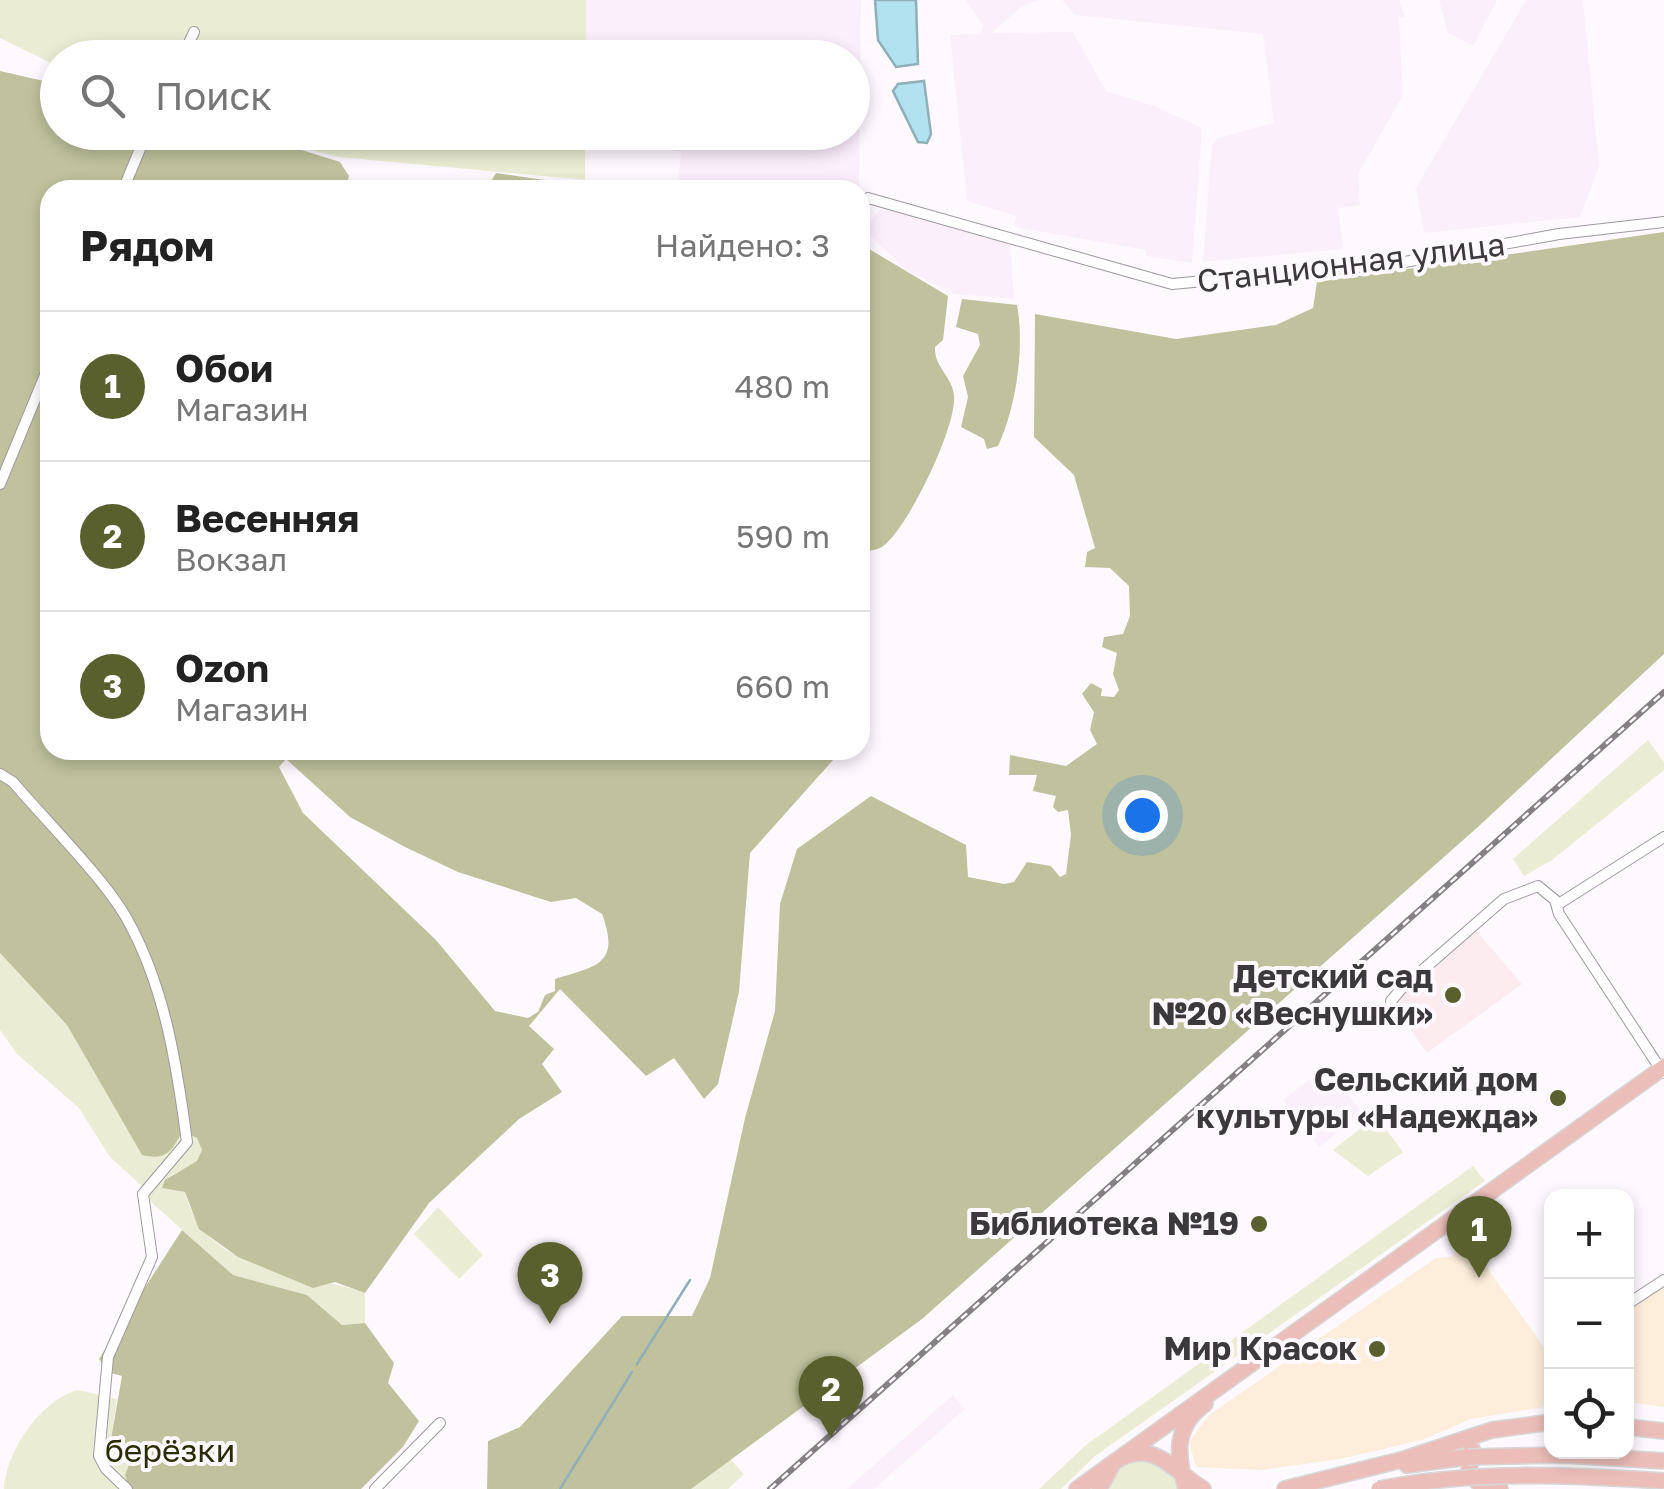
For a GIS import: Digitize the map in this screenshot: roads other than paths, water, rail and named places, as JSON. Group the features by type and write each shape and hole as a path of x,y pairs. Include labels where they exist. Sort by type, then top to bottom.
{"main road":[{"path":"1186,1489 1179,1472 1184,1426 1202,1407 1663,1072"},
{"path":"1077,1489 1663,1072"},
{"path":"1285,1489 1402,1460 1492,1430 1544,1427"},
{"path":"1500,1489 1482,1487 1469,1472 1467,1462 1476,1443 1544,1428"},
{"path":"1634,1428 1664,1431"},
{"path":"1099,1489 1114,1462 1144,1452 1164,1458 1203,1489"},
{"path":"1310,1489 1392,1468 1468,1457 1565,1455 1664,1462"},
{"path":"1379,1489 1491,1474 1664,1481"}],"street":[{"path":"190,40 194,32"},
{"path":"127,180 140,150"},
{"name":"Станционная улица","path":"870,199 1172,284 1399,263 1664,222"},
{"path":"0,484 40,387"},
{"path":"0,774 13,782 126,916 150,971 175,1052 186,1142 143,1194 152,1257 108,1357 102,1396 99,1456 106,1469 128,1489"},
{"path":"1557,905 1664,837"},
{"path":"1394,1021 1390,1006 1394,996 1504,899 1538,886 1557,905 1663,1072"},
{"path":"1634,1299 1664,1280"},
{"path":"375,1489 440,1424"}],"water":[{"path":"875,0 916,0 918,64 896,67 878,40"},
{"path":"924,81 931,134 927,143 918,142 893,91 898,84"}],"waterway":[{"path":"637,1364 690,1280"},
{"path":"560,1489 632,1372"}],"railway":[{"path":"770,1489 1664,692"}],"place":[{"name":"Детский сад №20 «Веснушки»","path":"1453,995"},
{"name":"Сельский дом культуры «Надежда»","path":"1558,1098"},
{"name":"Библиотека №19","path":"1259,1224"},
{"name":"Обои","path":"1479,1278"},
{"name":"Ozon","path":"550,1324"},
{"name":"Мир Красок","path":"1377,1349"},
{"name":"Весенняя","path":"831,1438"}],"park label":[{"name":"берёзки","path":"170,1451"}]}
